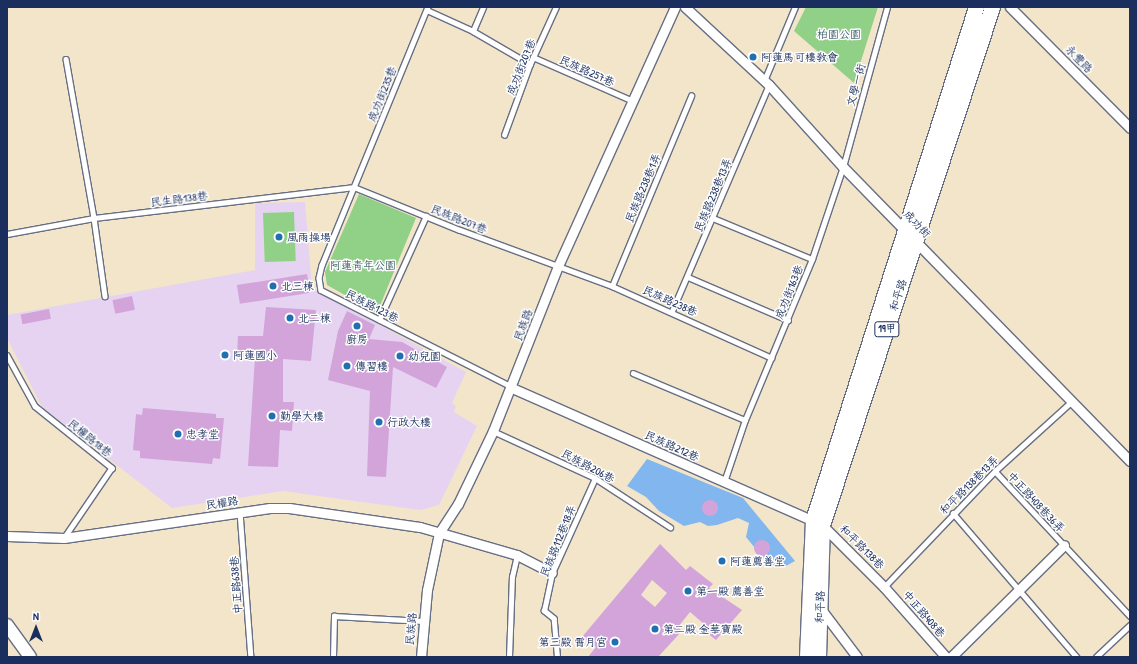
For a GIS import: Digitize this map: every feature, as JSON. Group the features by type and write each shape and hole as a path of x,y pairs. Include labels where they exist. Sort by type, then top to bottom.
{"main road":[{"name":"和平路","path":"807,657 818,522 904,228 976,7"},
{"name":"和平路","path":"818,657 820,608 818,522 916,240 992,7"}],"street":[{"name":"民族路","path":"421,657 423,621 439,533 458,504 512,388 558,266 675,7"},
{"name":"成功街","path":"685,7 766,84 843,167 916,240 1071,402 1130,461"},
{"name":"永豐路","path":"1010,7 1130,128"},
{"name":"民族路212巷","path":"512,388 818,522"},
{"name":"民權路","path":"7,536 64,538 270,508 296,508 420,527 517,555 552,573"},
{"name":"和平路138巷","path":"818,522 884,587"},
{"path":"951,657 1064,545"},
{"name":"中正路408巷","path":"884,587 946,657"},
{"path":"820,608 857,657"},
{"path":"7,624 30,657"}],"lane":[{"path":"473,31 483,7"},
{"name":"成功街207巷","path":"504,135 530,64 556,7"},
{"name":"民族路238巷13弄","path":"672,311 713,218 795,7"},
{"name":"文學一街","path":"843,167 887,7"},
{"path":"427,8 473,31 530,64"},
{"name":"成功街235巷","path":"354,187 427,8"},
{"name":"民族路257巷","path":"533,57 633,101"},
{"path":"66,59 94,218 105,296"},
{"name":"民族路238巷1弄","path":"612,286 691,96"},
{"name":"成功街163巷","path":"724,482 745,420 788,320 812,259 843,167"},
{"name":"民族路207巷","path":"354,187 558,266"},
{"name":"民生路138巷","path":"7,234 94,218 354,187"},
{"name":"民族路123巷","path":"354,187 322,265 320,284 321,290 512,388"},
{"path":"379,320 426,216"},
{"path":"713,218 812,259"},
{"name":"民族路238巷","path":"558,266 612,286 672,311 772,358"},
{"path":"688,277 788,320"},
{"name":"民權路18巷","path":"7,355 35,406 112,468 64,538"},
{"path":"633,373 745,420"},
{"name":"和平路138巷13弄","path":"884,587 953,513 995,471 1071,402"},
{"name":"民族路206巷","path":"493,430 595,478 670,527"},
{"name":"中正路408巷36弄","path":"995,471 1130,616"},
{"name":"民族路112巷18弄","path":"557,657 554,619 544,611 552,573 595,478"},
{"name":"中正路638巷","path":"240,512 251,657"},
{"path":"953,513 1077,657"},
{"path":"509,657 512,577 517,555"},
{"path":"334,657 334,616 423,621"},
{"path":"1096,657 1130,625"}],"shaded area":[{"name":"阿蓮國小","path":"305,202 312,288 466,372 452,403 456,406 454,412 477,426 439,505 420,510 283,491 172,508 42,407 7,338 7,315 255,270 255,203"}],"green space":[{"name":"柏園公園","path":"806,7 878,7 854,83 794,31"},
{"name":"阿蓮青年公園","path":"359,194 416,218 377,313 327,285 325,272"},
{"name":"風雨操場","path":"294,212 296,261 265,262 263,213"}],"water":[{"path":"647,459 743,498 795,561 784,567 769,565 746,537 749,523 738,518 717,525 708,526 700,522 684,526 659,511 646,497 627,486"}],"building":[{"name":"北三棟","path":"307,274 310,293 240,304 237,285"},
{"path":"132,296 135,310 115,314 112,300"},
{"path":"266,307 316,310 311,361 283,359 283,402 294,402 292,431 280,430 278,467 248,466 255,357 237,356 238,336 263,336"},
{"path":"49,309 51,319 22,324 21,315"},
{"path":"347,311 375,325 369,339 402,342 447,367 436,388 393,367 386,477 367,476 370,391 328,380 338,331"},
{"name":"忠孝堂","path":"143,408 216,414 216,418 224,418 220,459 213,458 212,464 140,458 140,451 133,450 136,414 142,415"},
{"path":"707,500 713,500 718,505 716,514 713,516 707,516 702,511 702,505"},
{"path":"759,540 765,540 770,545 768,554 765,556 759,556 754,551 754,545"},
{"path":"660,544 686,570 690,566 713,584 709,588 742,610 716,640 701,628 704,624 690,612 678,627 682,631 658,657 588,657 596,647 582,637","holes":["652,580 667,593 655,607 641,595"]}],"place":[{"name":"阿蓮馬可樓教會","path":"753,57"},
{"name":"風雨操場","path":"279,237"},
{"name":"北三棟","path":"273,286"},
{"name":"北二棟","path":"290,318"},
{"name":"廚房","path":"357,326"},
{"name":"阿蓮國小","path":"225,355"},
{"name":"幼兒園","path":"400,356"},
{"name":"傳習樓","path":"347,366"},
{"name":"勤學大樓","path":"272,416"},
{"name":"行政大樓","path":"379,422"},
{"name":"忠孝堂","path":"178,434"},
{"name":"阿蓮薦善堂","path":"722,561"},
{"name":"第一殿 薦善堂","path":"688,591"},
{"name":"第二殿 金華寶殿","path":"655,629"},
{"name":"第三殿 霄月宮","path":"615,642"}]}
